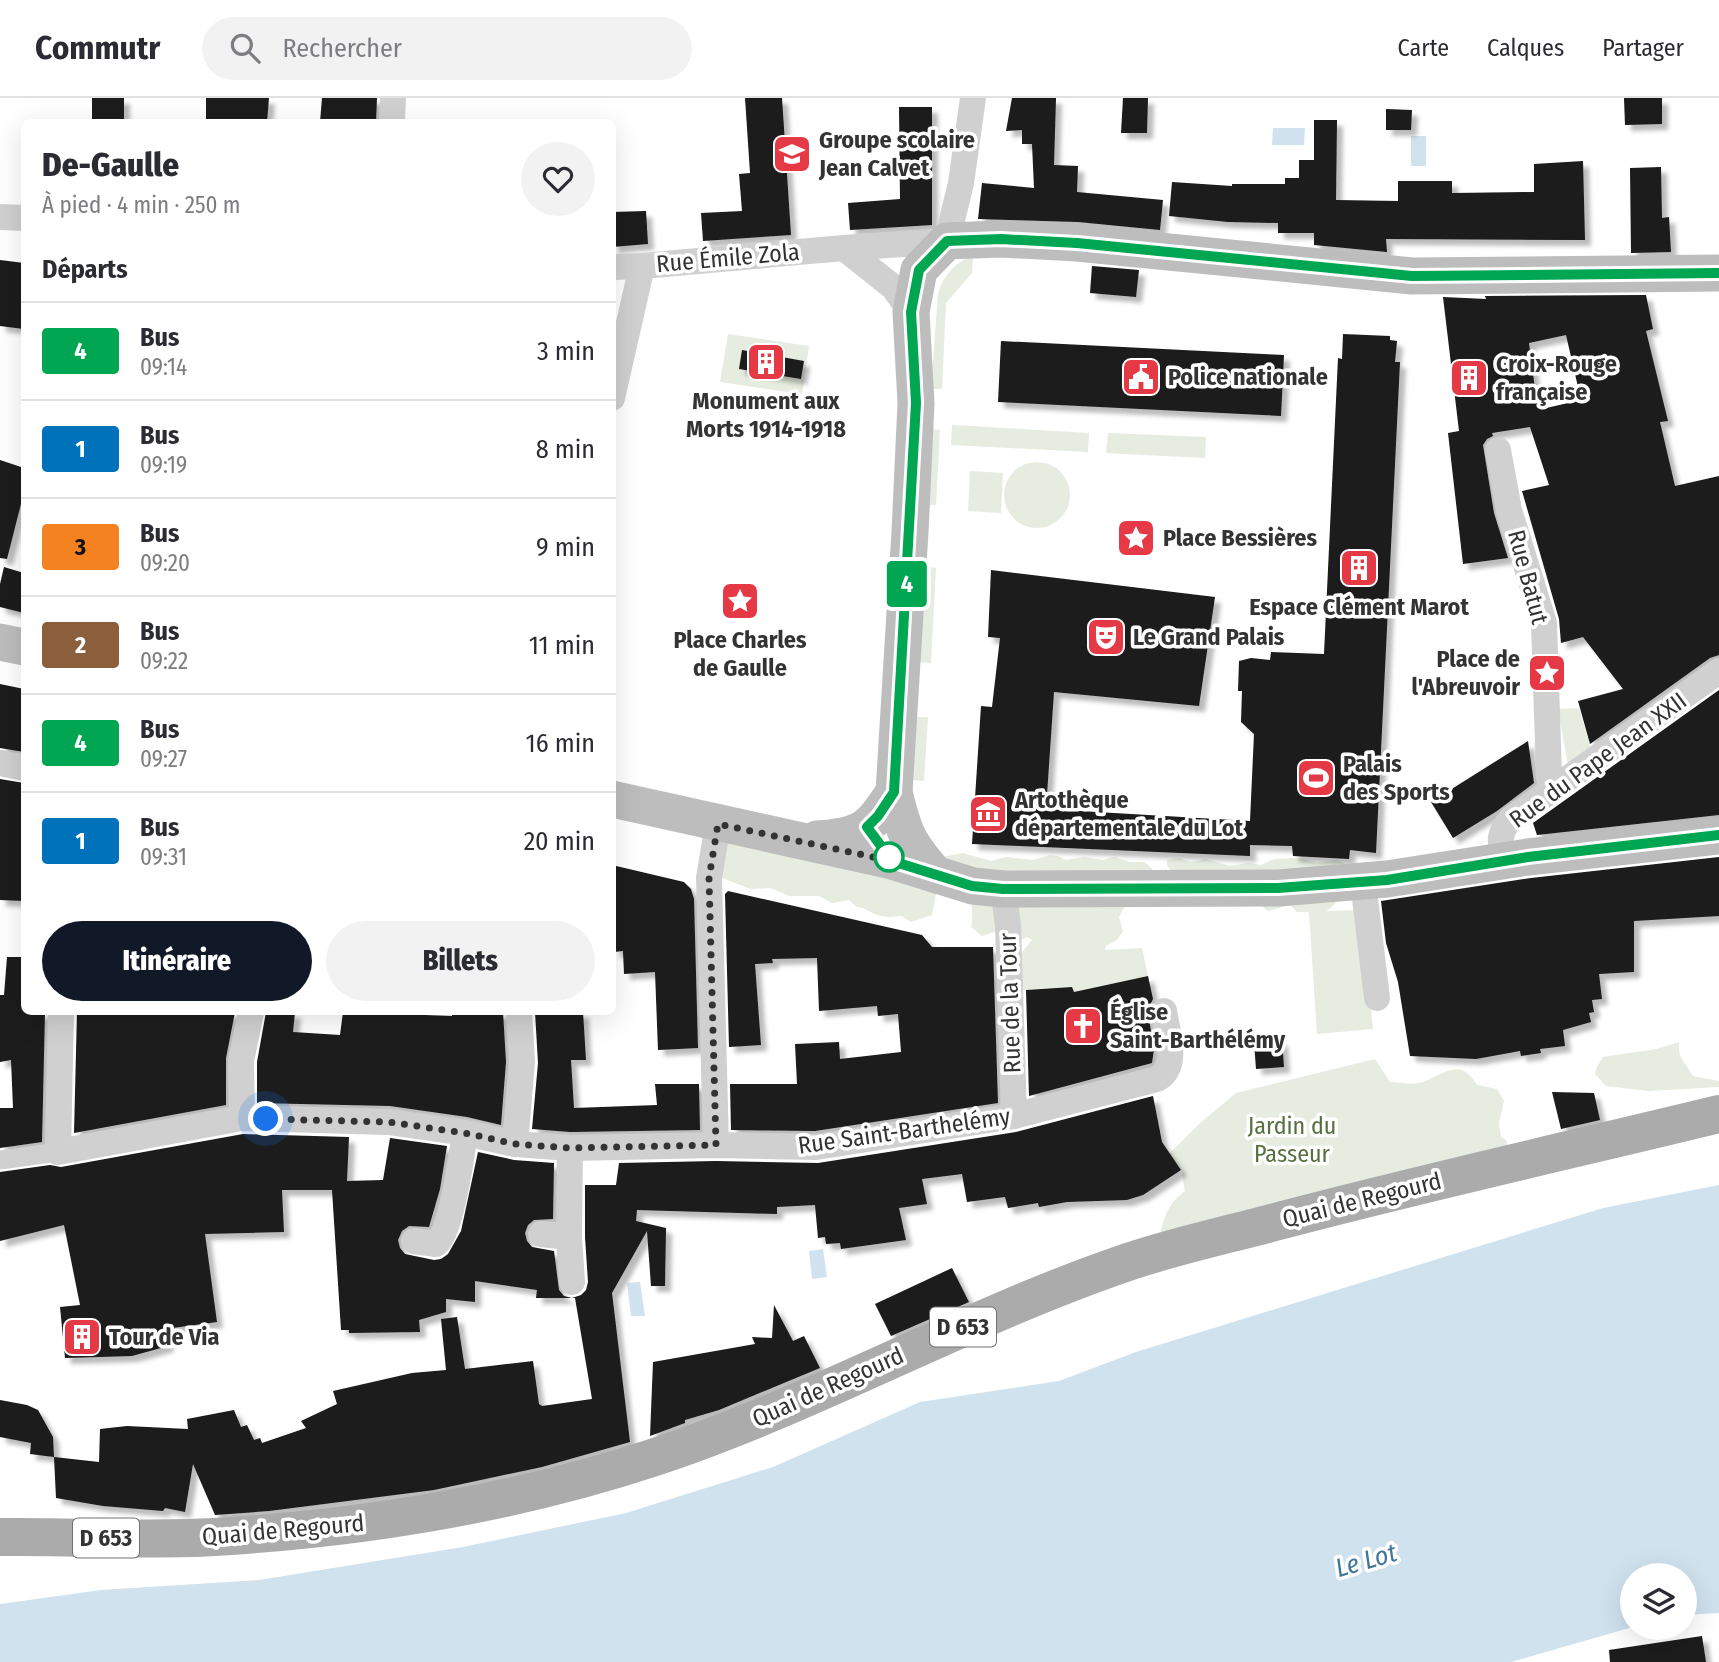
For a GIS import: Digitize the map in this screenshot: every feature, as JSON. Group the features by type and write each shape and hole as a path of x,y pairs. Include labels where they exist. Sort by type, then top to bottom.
{"main road":[{"name":"Rue Émile Zola","path":"947,241 1001,239 1077,243 1412,276 1719,274"},
{"path":"936,876 912,848 903,828 894,792 916,403 911,312 919,270 947,241"},
{"path":"0,642 21,646"},
{"path":"794,841 845,837 873,822 894,792"},
{"path":"616,800 892,861 972,886 1003,889 1278,888 1363,882 1505,860 1719,836"},
{"name":"Quai de Regourd","path":"0,1537 212,1537 295,1531 375,1521 526,1494 657,1456 723,1432 1016,1304 1132,1261 1387,1192 1719,1114"}],"street":[{"path":"391,119 393,98"},
{"path":"947,241 961,183 973,98"},
{"path":"0,217 21,218"},
{"name":"Rue Émile Zola","path":"616,267 947,241"},
{"path":"844,247 893,287 911,312"},
{"path":"616,380 642,266"},
{"name":"Rue Batut","path":"1498,450 1509,510 1544,623 1549,775 1552,790"},
{"name":"Rue du Pape Jean XXII","path":"1505,860 1500,834 1505,826 1719,671"},
{"path":"0,763 21,767"},
{"path":"716,1145 709,878 718,824"},
{"path":"1363,882 1377,998"},
{"name":"Rue de la Tour","path":"1003,889 1008,925 1014,1116"},
{"name":"Rue Saint-Barthelémy","path":"58,1152 242,1118 388,1122 465,1133 515,1144 570,1148 716,1145 816,1147 1014,1116 1151,1082 1163,1076 1168,1068 1170,1055 1164,1012"},
{"path":"0,1160 58,1152 61,1015"},
{"path":"242,1118 241,1060 250,1015"},
{"path":"515,1144 522,1062 519,1015"},
{"path":"414,1241 436,1244 442,1239 455,1194 465,1133"},
{"path":"570,1148 569,1237 572,1282"},
{"path":"541,1234 569,1237"}],"green space":[{"path":"973,255 972,273 946,303 942,389 931,389 938,294 951,270"},
{"path":"728,334 809,346 802,394 720,382"},
{"path":"952,425 1089,433 1088,452 951,445"},
{"path":"928,429 940,430 936,505 925,505"},
{"path":"1108,433 1206,437 1205,458 1106,453"},
{"path":"1037,462 1050,465 1060,472 1067,482 1070,495 1067,508 1060,518 1050,525 1037,528 1024,525 1014,518 1007,508 1004,495 1007,482 1014,472 1024,465"},
{"path":"970,471 1003,473 1001,513 968,511"},
{"path":"924,566 936,568 931,663 917,662"},
{"path":"1579,708 1592,753 1568,765 1558,709"},
{"path":"915,717 928,717 924,781 911,780"},
{"path":"722,839 937,889 932,915 911,922 901,916 878,915 857,907 849,900 832,903 819,896 789,896 771,888 751,889 722,878"},
{"path":"963,853 991,861 1006,857 1033,860 1050,855 1066,860 1084,857 1103,860 1114,857 1130,862 1145,862 1152,869 1156,885 1125,906 1119,917 1123,931 1105,950 1142,948 1148,976 1074,992 1072,987 1018,990 1018,957 1032,940 1027,937 1010,940 994,932 982,936 971,927 973,895 942,857"},
{"path":"1179,858 1191,862 1206,859 1230,866 1248,863 1261,865 1274,859 1298,858 1317,863 1337,860 1350,866 1340,897 1326,911 1362,910 1373,1029 1317,1034 1309,912 1297,912 1290,905 1268,911 1255,901 1177,879 1167,865 1167,860"},
{"path":"1679,1042 1681,1056 1693,1076 1719,1081 1719,1087 1648,1091 1606,1086 1595,1074 1603,1057 1656,1049"},
{"name":"Jardin du Passeur","path":"1375,1059 1390,1082 1419,1083 1457,1069 1464,1071 1477,1085 1497,1089 1504,1101 1499,1123 1501,1137 1506,1140 1508,1146 1159,1242 1166,1214 1185,1191 1181,1170 1169,1154 1199,1124 1236,1093"}],"water":[{"path":"1273,128 1305,128 1304,145 1272,145"},
{"path":"1411,136 1426,136 1426,166 1411,166"},
{"name":"Le Lot","path":"1719,1185 1719,1613 1697,1614 1697,1563 1620,1563 1620,1631 1511,1662 0,1662 0,1604 101,1590 259,1580 463,1547 626,1513 773,1467 920,1402 1059,1381 1136,1352 1603,1208"},
{"path":"823,1249 827,1277 812,1279 809,1251"},
{"path":"640,1282 645,1316 631,1316 627,1283"}],"building":[{"path":"92,98 124,98 124,119 92,119"},
{"path":"206,98 269,98 267,119 206,119"},
{"path":"322,98 377,98 376,119 320,119"},
{"path":"745,98 782,98 791,235 703,241 701,213 742,211 739,174 750,173"},
{"path":"1012,98 1056,98 1054,165 1078,166 1077,192 1163,200 1160,230 1078,222 978,219 982,183 1034,188 1032,144 1022,144 1022,130 1006,131"},
{"path":"1123,98 1148,98 1147,133 1121,133"},
{"path":"1624,98 1662,98 1662,124 1625,125"},
{"path":"899,107 932,107 932,225 850,230 848,203 900,199"},
{"path":"1386,109 1412,110 1411,130 1386,130"},
{"path":"1314,120 1337,120 1336,200 1398,201 1398,181 1452,181 1452,193 1534,192 1534,164 1583,161 1585,240 1386,239 1387,252 1314,245 1314,233 1278,233 1278,223 1228,222 1169,216 1172,182 1232,186 1285,184 1285,178 1299,178 1299,160 1314,160"},
{"path":"1661,167 1662,218 1669,217 1671,252 1631,253 1630,168"},
{"path":"646,211 648,244 616,247 616,212"},
{"path":"0,260 21,263 21,329 0,326"},
{"path":"1092,266 1139,270 1136,297 1090,293"},
{"path":"1646,295 1653,329 1646,331 1668,421 1660,422 1675,486 1719,476 1719,655 1710,658 1590,744 1578,701 1623,689 1583,637 1561,643 1559,619 1522,491 1549,485 1530,427 1492,433 1493,436 1483,445 1494,513 1508,558 1463,564 1448,433 1459,431 1443,297 1486,299 1485,296","holes":["1566,335 1581,400 1542,409 1535,389 1529,343"]},
{"path":"1343,334 1390,336 1390,340 1397,341 1395,362 1400,362 1376,853 1350,850 1349,859 1293,856 1292,846 1250,845 1250,856 972,844 981,706 992,707 1000,638 988,637 991,570 1215,597 1199,706 1054,692 1046,809 1250,821 1254,734 1241,722 1239,661 1251,658 1270,660 1271,652 1324,654 1338,358 1342,359"},
{"name":"Police nationale","path":"1001,341 1284,355 1281,416 998,402"},
{"name":"Monument aux Morts 1914-1918","path":"742,350 804,361 801,379 739,369"},
{"path":"0,460 21,467 21,504 7,559 0,558"},
{"path":"4,567 21,572 21,612 0,607 0,584"},
{"path":"0,684 21,688 21,752 0,748"},
{"path":"1719,690 1719,815 1537,835 1533,823"},
{"path":"1528,741 1534,783 1497,811 1453,838 1431,802"},
{"path":"0,779 21,782 21,901 0,900"},
{"path":"1719,857 1719,916 1634,921 1634,972 1599,974 1602,999 1592,1000 1594,1012 1589,1013 1591,1022 1563,1030 1565,1046 1540,1049 1541,1053 1521,1056 1520,1051 1476,1059 1410,1056 1398,982 1386,943 1381,901 1531,878"},
{"path":"616,866 684,882 691,889 694,899 698,1048 658,1050 655,972 624,974 623,951 616,952"},
{"path":"728,891 922,935 932,947 993,947 998,1103 815,1131 731,1130 730,1084 797,1084 795,1044 839,1042 840,1059 901,1052 898,1014 878,1016 877,1006 819,1011 817,958 772,959 773,963 755,964 761,1045 729,1047 725,894"},
{"path":"7,957 21,957 21,1015 45,1015 42,1142 0,1148 0,1108 13,1108 11,1060 0,1062 0,995 4,995"},
{"name":"Église Saint-Barthélémy","path":"1148,976 1153,999 1148,1013 1154,1049 1152,1063 1029,1096 1026,990 1072,987 1074,992"},
{"path":"77,1015 234,1015 226,1058 226,1105 74,1133"},
{"path":"265,1015 295,1015 293,1032 340,1035 343,1015 503,1015 506,1062 501,1125 467,1117 390,1106 257,1103 257,1062"},
{"path":"535,1015 583,1015 586,1060 571,1060 574,1108 657,1105 655,1084 699,1084 700,1130 570,1132 532,1129 538,1063"},
{"path":"1282,1040 1284,1067 1256,1069 1254,1042"},
{"path":"1552,1092 1594,1093 1600,1120 1561,1129"},
{"path":"1153,1096 1162,1142 1181,1170 1143,1195 1127,1200 1067,1202 1039,1207 1038,1203 1008,1208 1005,1197 967,1202 962,1174 922,1179 927,1204 899,1208 906,1240 841,1249 840,1243 826,1244 825,1237 818,1238 815,1205 777,1207 777,1214 637,1210 636,1221 666,1228 665,1286 651,1286 647,1231 612,1293 630,1442 542,1467 434,1490 269,1511 215,1515 193,1464 185,1512 165,1508 163,1511 103,1506 56,1498 54,1457 99,1462 100,1429 127,1426 188,1429 187,1419 234,1410 241,1427 247,1425 254,1440 260,1438 262,1443 306,1428 301,1421 337,1404 333,1391 412,1373 446,1370 441,1319 457,1317 465,1369 533,1361 539,1404 542,1406 592,1399 575,1298 572,1298 586,1290 588,1282 585,1185 616,1185 619,1163 818,1163 1016,1132"},
{"path":"243,1134 349,1137 347,1181 383,1180 390,1138 447,1146 440,1189 429,1227 409,1226 402,1231 398,1240 405,1254 434,1260 448,1254 461,1231 478,1152 514,1160 554,1163 553,1219 534,1220 525,1233 532,1247 554,1251 559,1290 564,1296 572,1298 536,1298 537,1290 475,1281 475,1302 446,1299 446,1312 419,1320 420,1332 349,1333 349,1330 341,1330 332,1190 282,1190 284,1232 205,1234 217,1322 165,1329 168,1346 132,1356 65,1358 60,1307 80,1305 64,1225 0,1241 0,1172 50,1165 61,1167"},
{"path":"952,1268 969,1302 891,1336 875,1304"},
{"path":"774,1305 793,1341 804,1336 820,1368 650,1436 653,1362 755,1344 752,1337 772,1338"},
{"path":"0,1400 38,1410 53,1437 54,1457 30,1454 31,1443 0,1437"},
{"path":"1702,1636 1706,1662 1610,1662 1609,1650 1675,1640 1697,1640 1697,1637"}],"bus line":[{"name":"4","path":"1719,273 1412,276 1077,243 1001,239 947,241 919,270 911,312 916,403 894,792 867,827 892,861 972,886 1003,889 1278,888 1387,880 1528,857 1719,835"}],"place":[{"name":"Groupe scolaire Jean Calvet","path":"792,154"},
{"name":"Monument aux Morts 1914-1918","path":"766,362"},
{"name":"Police nationale","path":"1141,377"},
{"name":"Croix-Rouge française","path":"1469,378"},
{"name":"Place Bessières","path":"1136,538"},
{"name":"Espace Clément Marot","path":"1359,568"},
{"name":"Place Charles de Gaulle","path":"740,601"},
{"name":"Le Grand Palais","path":"1106,637"},
{"name":"Place de l'Abreuvoir","path":"1547,673"},
{"name":"Palais des Sports","path":"1316,778"},
{"name":"Artothèque départementale du Lot","path":"988,814"},
{"name":"Église Saint-Barthélémy","path":"1083,1026"},
{"name":"Tour de Via","path":"82,1337"}],"route":[{"path":"266,1119 388,1122 465,1133 515,1144 570,1148 716,1145 709,878 718,824 892,861 889,857"}]}
